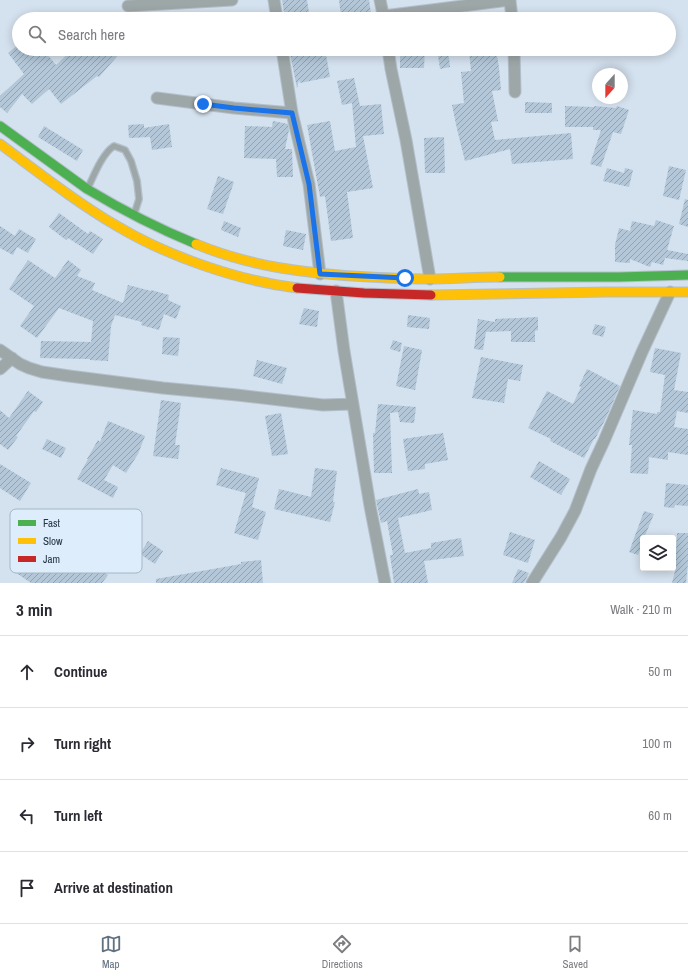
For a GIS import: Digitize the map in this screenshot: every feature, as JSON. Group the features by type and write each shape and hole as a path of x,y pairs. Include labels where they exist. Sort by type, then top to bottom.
{"main road":[{"path":"0,126 87,189 134,215 170,233 211,250 236,258 268,265 320,274 430,279 688,275"},
{"path":"0,144 115,226 176,255 215,269 259,281 296,288 393,294 446,295 582,292 688,292"}],"street":[{"path":"128,6 232,0"},
{"path":"274,0 276,12"},
{"path":"380,0 383,12"},
{"path":"421,12 510,0 511,12"},
{"path":"283,56 292,113 309,184 320,274"},
{"path":"389,56 406,140 430,279"},
{"path":"514,56 515,92"},
{"path":"158,98 234,108 292,113"},
{"path":"336,291 344,350 384,583"},
{"path":"532,583 561,537 575,511 591,469 670,292"},
{"path":"0,350 24,366 42,372 162,388 323,405 353,404"},
{"path":"0,369 12,358"}],"lane":[{"path":"87,189 109,150 114,146 125,150 131,161 137,181 139,199 134,215"}],"building":[{"path":"282,0 307,0 309,12 284,12"},
{"path":"339,0 369,0 371,12 340,12"},
{"path":"12,50 12,56 49,56 56,65 66,56 117,56 99,77 97,76 61,104 49,89 32,104 22,94 7,113 0,107 0,96 24,74 8,53"},
{"path":"290,56 326,56 330,77 300,83 299,80 297,88"},
{"path":"400,56 425,56 424,68 400,68"},
{"path":"438,56 449,56 450,67 440,69"},
{"path":"470,56 497,56 501,90 492,91 498,121 491,122 495,140 571,133 573,159 512,164 510,149 465,161 452,105 464,103 461,72 471,71"},
{"path":"354,78 360,106 381,104 384,134 363,136 373,188 347,192 353,238 331,241 325,196 320,197 307,125 330,121 335,151 356,147 352,103 342,105 337,81"},
{"path":"525,102 552,103 552,113 525,113"},
{"path":"565,106 616,108 617,106 629,110 621,134 613,132 601,167 590,164 601,130 593,130 593,127 565,127"},
{"path":"273,121 288,124 289,130 285,149 292,149 293,177 277,177 276,159 244,158 245,126 272,127"},
{"path":"144,124 144,128 169,124 172,147 152,150 150,137 129,138 128,125"},
{"path":"44,126 83,150 77,161 38,137"},
{"path":"444,137 445,173 425,173 424,138"},
{"path":"669,166 686,170 679,200 663,196"},
{"path":"607,168 624,173 625,168 633,170 629,187 603,181"},
{"path":"218,176 234,182 223,214 207,209"},
{"path":"685,199 688,200 688,227 679,224"},
{"path":"59,213 88,234 90,231 103,239 93,254 68,238 66,240 49,227"},
{"path":"656,220 674,226 667,250 688,254 688,261 665,258 663,265 652,262 650,267 630,259 630,263 615,262 615,245 619,228 630,231 632,221 654,226"},
{"path":"224,221 241,228 238,237 221,230"},
{"path":"0,226 15,236 19,229 36,239 28,253 17,247 13,255 0,248"},
{"path":"286,230 306,234 303,250 283,246"},
{"path":"28,260 55,278 68,260 81,270 77,276 95,283 92,290 123,303 128,285 169,295 168,300 181,306 176,319 164,314 159,330 141,325 142,322 115,315 111,326 108,361 90,359 40,358 41,341 91,342 93,321 59,308 37,338 20,326 34,306 9,289"},
{"path":"304,308 319,311 317,327 299,324"},
{"path":"408,315 430,318 429,329 407,327"},
{"path":"538,317 538,330 535,331 535,342 511,342 511,331 486,332 483,350 474,349 478,319 495,322 495,319"},
{"path":"595,324 606,327 603,337 592,334"},
{"path":"163,337 180,338 178,356 162,354"},
{"path":"393,340 402,343 400,352 390,349"},
{"path":"404,346 422,350 415,390 396,386"},
{"path":"655,348 681,353 674,390 688,392 688,413 677,411 674,427 688,429 688,455 668,452 668,460 649,457 648,474 630,473 632,445 629,445 633,410 657,414 657,412 660,412 665,375 650,372"},
{"path":"481,357 523,365 520,381 508,379 504,403 472,398"},
{"path":"257,360 287,368 282,384 253,376"},
{"path":"587,369 620,386 606,418 584,458 528,428 547,391 573,404"},
{"path":"28,391 43,402 36,412 34,411 8,450 0,444 0,410 9,418"},
{"path":"161,400 181,403 175,445 180,445 178,459 153,456"},
{"path":"378,404 416,407 414,423 400,422 398,412 390,413 392,473 374,473 373,433 375,433"},
{"path":"281,413 288,454 272,456 265,416"},
{"path":"108,421 145,436 138,454 126,473 113,465 104,480 118,487 113,498 77,479 98,440 100,442"},
{"path":"443,433 448,460 425,464 425,469 408,471 403,439"},
{"path":"47,439 66,448 61,458 42,449"},
{"path":"539,461 570,479 561,495 530,477"},
{"path":"0,464 31,483 20,501 0,488"},
{"path":"221,468 259,478 252,507 266,512 258,540 234,533 246,493 216,485"},
{"path":"315,468 337,471 333,502 335,502 330,522 274,509 279,489 311,497"},
{"path":"666,483 688,485 688,506 675,505 674,508 664,507"},
{"path":"418,489 419,494 429,492 432,510 398,518 405,553 431,548 431,543 461,538 464,556 424,561 428,583 394,583 390,555 393,555 387,521 381,523 376,500"},
{"path":"644,511 654,514 645,535 640,535 640,550 638,555 629,552"},
{"path":"510,532 535,540 528,563 503,555"},
{"path":"677,533 688,533 686,583 672,583 676,571"},
{"path":"148,541 163,551 155,564 142,555 142,551"},
{"path":"261,560 263,583 156,583 156,579 241,564 241,562"},
{"path":"518,569 529,573 524,583 512,583"},
{"path":"16,573 105,573 108,575 102,583 31,583"}],"traffic: fast":[{"path":"0,126 87,189 141,219 196,244"},
{"path":"500,277 619,277 688,275"}],"traffic: slow":[{"path":"0,144 87,207 137,237 204,266 251,280 297,288"},
{"path":"196,244 217,252 259,264 325,274 414,279 500,277"},
{"path":"431,295 688,292"}],"traffic: jam":[{"path":"297,288 364,293 431,295"}],"route":[{"path":"203,104 292,113 309,184 320,274 405,278"}]}
